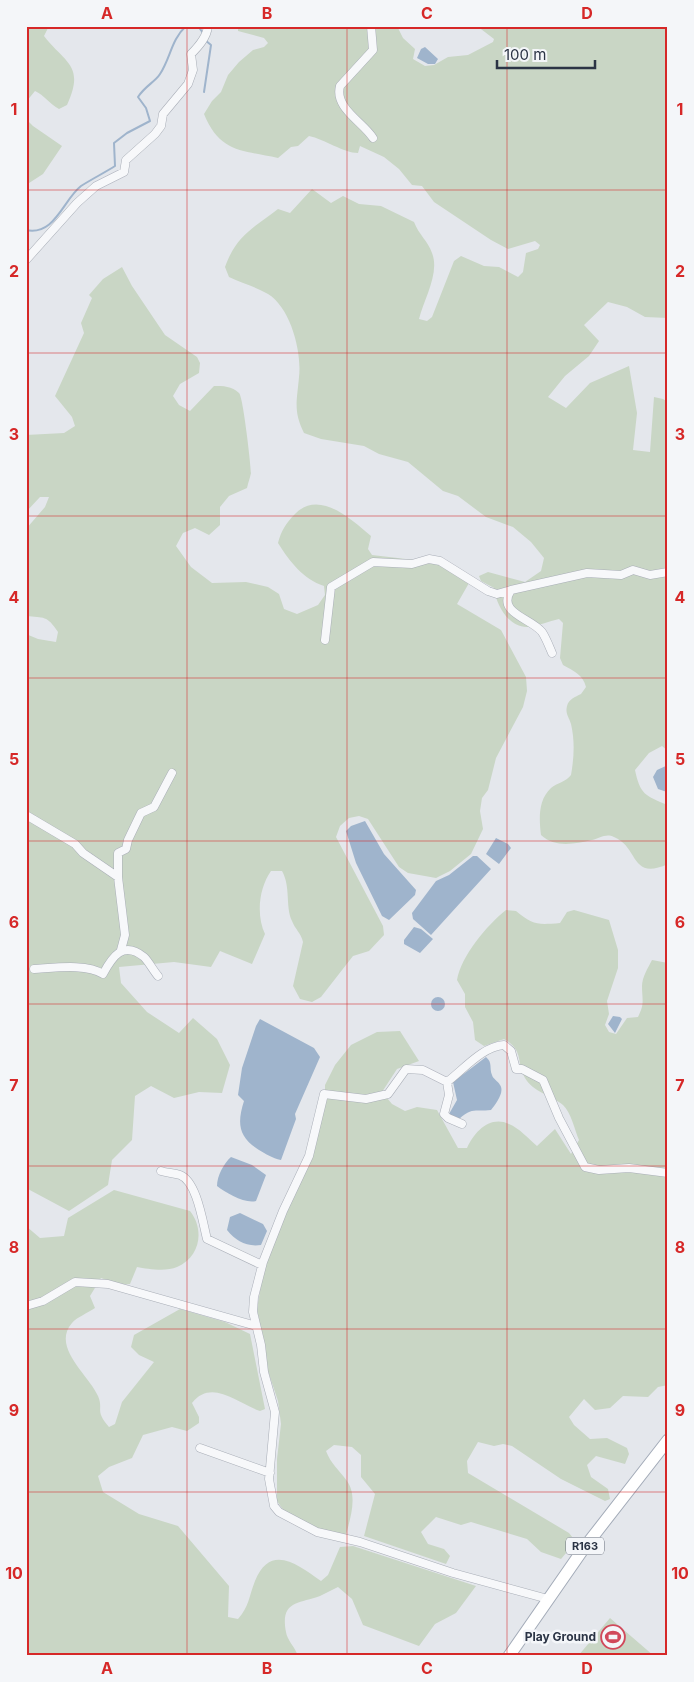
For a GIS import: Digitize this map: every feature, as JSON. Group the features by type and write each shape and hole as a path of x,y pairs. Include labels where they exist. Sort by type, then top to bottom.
{"main road":[{"name":"R163","path":"509,1656 606,1518 668,1440"}],"street":[{"path":"26,260 77,203 96,186 124,172 126,160 161,126 163,114 188,84 193,70 191,54 204,38 208,26"},
{"path":"371,26 373,50 344,80 339,92 343,105 366,128 373,138"},
{"path":"325,640 331,587 373,562 403,565 429,559 440,561 496,594 587,573 620,574 634,570 650,575 668,572"},
{"path":"511,590 508,594 508,606 512,612 542,631 552,653"},
{"path":"34,969 85,968 97,970 103,974 113,956 121,950 125,935 118,877 118,853 126,849 128,840 141,813 154,807 172,773"},
{"path":"26,815 75,844 83,853 118,877"},
{"path":"121,950 135,952 146,958 158,976"},
{"path":"447,1082 479,1057 496,1046 504,1045 511,1051 516,1069 522,1069 543,1080 559,1118 585,1167 599,1170 629,1168 668,1173"},
{"path":"447,1082 423,1070 406,1069 388,1094 366,1098 324,1094 305,1168 283,1211 262,1265 254,1304 264,1372 275,1412 270,1473 274,1506 280,1512 310,1528 360,1542 453,1573 548,1598"},
{"path":"447,1082 449,1094 444,1114 448,1118 462,1124"},
{"path":"161,1171 182,1176 190,1185 196,1196 207,1239 262,1265"},
{"path":"26,1306 42,1301 75,1282 108,1284 256,1326"},
{"path":"200,1448 270,1473"}],"green space":[{"path":"26,26 49,26 44,36 66,60 73,73 72,92 67,105 59,109 35,91 26,102"},
{"path":"238,26 397,26 403,38 415,49 413,59 425,66 434,65 448,57 468,55 493,42 494,39 477,26 668,26 668,318 645,317 627,307 608,302 584,325 599,341 589,356 565,376 548,397 566,408 590,383 629,366 637,413 633,450 650,452 654,397 668,402 668,751 662,746 649,753 635,770 639,784 645,793 668,805 668,864 656,868 641,866 622,842 611,836 565,844 552,842 541,835 540,816 544,798 551,788 571,775 574,743 567,706 586,687 580,676 563,665 560,658 563,623 559,619 528,627 515,624 500,608 494,588 481,581 479,576 488,572 525,582 541,571 544,558 531,542 513,527 486,517 458,496 443,491 408,462 379,454 364,446 321,439 304,433 297,412 299,356 289,320 276,301 268,294 229,277 225,267 234,248 246,234 278,209 290,213 312,189 331,203 343,196 359,204 381,206 414,222 426,241 434,261 433,277 419,319 427,321 432,317 454,261 461,256 484,266 499,267 518,277 523,272 526,253 538,249 540,245 535,241 508,249 491,240 434,202 422,186 412,185 399,169 384,157 360,146 358,153 352,152 309,136 298,146 291,147 278,158 243,151 225,143 210,127 204,114 212,101 221,92 228,75 239,62 253,50 264,47 268,43 264,38 238,31"},
{"path":"26,119 62,146 43,174 26,185"},
{"path":"122,267 132,286 165,335 197,357 200,363 199,373 180,384 173,396 179,405 190,411 214,386 230,388 239,393 241,397 251,467 247,488 229,496 220,507 220,525 209,535 195,528 183,533 176,546 191,567 212,583 246,582 268,587 279,594 284,609 297,614 318,605 325,595 324,586 303,574 287,557 278,543 284,527 295,514 304,507 314,504 324,505 344,515 371,536 368,549 372,555 440,563 469,583 457,604 501,630 526,677 527,691 523,707 496,758 488,790 482,798 480,811 483,829 471,854 450,871 436,878 408,873 399,867 368,819 359,816 349,818 340,826 336,837 383,926 384,935 369,951 353,956 321,997 312,1002 300,999 293,986 303,942 290,915 285,877 282,871 271,871 261,893 260,919 265,934 252,964 220,951 211,967 174,962 119,967 121,983 147,1012 179,1033 193,1018 217,1039 230,1065 222,1093 199,1092 174,1098 151,1086 135,1096 132,1140 112,1160 108,1185 69,1211 26,1188 26,634 38,639 56,642 58,632 45,618 26,616 26,529 45,507 49,497 40,497 26,512 26,435 64,433 75,426 72,417 55,396 84,333 81,323 92,298 89,295 103,279"},
{"path":"506,910 516,911 527,919 540,924 560,923 567,912 574,910 609,920 618,950 618,968 607,1001 609,1014 605,1025 609,1032 616,1034 627,1018 638,1017 642,1005 643,979 652,960 668,963 668,1385 658,1387 648,1397 623,1396 610,1408 595,1410 584,1399 569,1417 574,1425 590,1439 607,1438 627,1448 629,1454 625,1464 596,1456 587,1465 591,1477 608,1489 610,1499 605,1501 561,1479 512,1446 503,1444 494,1446 478,1442 467,1461 468,1473 569,1533 573,1538 572,1546 561,1559 541,1552 527,1539 471,1522 461,1525 436,1517 421,1532 428,1544 444,1549 450,1556 446,1564 364,1536 375,1494 361,1477 361,1455 352,1447 334,1445 326,1451 347,1481 352,1494 352,1508 346,1535 319,1529 284,1511 277,1501 277,1459 281,1424 278,1401 268,1371 257,1309 265,1261 294,1194 325,1101 325,1085 335,1065 351,1045 377,1032 400,1031 419,1061 397,1069 382,1092 392,1104 405,1111 417,1107 437,1110 458,1148 467,1148 478,1131 489,1123 502,1122 516,1128 537,1146 555,1129 571,1154 579,1140 566,1108 528,1083 522,1072 517,1052 510,1043 504,1039 484,1046 475,1040 473,1022 465,1007 465,994 457,980 459,971 469,951 491,924"},
{"path":"114,1190 190,1211 195,1218 199,1234 198,1242 191,1257 185,1263 173,1269 162,1270 137,1267 130,1284 121,1285 101,1278 90,1296 95,1308 74,1321 67,1332 66,1342 69,1351 98,1396 104,1421 109,1427 115,1424 122,1402 154,1362 139,1355 131,1347 134,1335 180,1309 225,1322 250,1334 265,1409 260,1411 217,1393 208,1393 200,1396 192,1403 199,1417 199,1423 187,1431 172,1427 143,1435 132,1458 109,1467 98,1476 103,1492 139,1514 178,1526 229,1586 228,1617 238,1619 242,1615 255,1581 269,1562 277,1560 295,1564 321,1581 328,1575 340,1547 353,1546 476,1586 456,1613 435,1624 419,1646 363,1625 352,1599 338,1587 320,1596 292,1605 288,1609 285,1622 286,1632 298,1656 26,1656 26,1226 40,1238 64,1236 68,1218"},
{"name":"Play Ground","path":"610,1618 654,1656 578,1656"}],"water":[{"path":"425,47 438,59 435,64 428,64 417,58 421,49"},
{"path":"668,765 667,792 658,789 653,777 657,770"},
{"path":"365,821 384,854 416,890 415,895 389,920 382,916 356,863 346,831 351,826"},
{"path":"496,838 508,844 511,848 499,864 486,854"},
{"path":"473,856 477,856 491,869 431,935 413,919 412,913 436,881 449,875"},
{"path":"414,927 421,929 433,939 420,953 404,944 404,940"},
{"path":"438,997 443,999 445,1004 443,1009 438,1011 433,1009 431,1004 433,999"},
{"path":"613,1016 622,1019 615,1033 608,1024"},
{"path":"260,1019 314,1048 320,1057 295,1114 296,1119 281,1160 269,1156 252,1145 243,1135 240,1123 244,1101 238,1095 242,1068"},
{"path":"486,1057 490,1063 491,1072 501,1088 501,1094 497,1101 491,1110 471,1111 459,1119 449,1114 457,1100 453,1082"},
{"path":"231,1157 252,1165 266,1175 256,1201 247,1201 230,1195 217,1186 221,1170"},
{"path":"240,1213 263,1224 267,1231 261,1245 251,1245 242,1242 227,1230 230,1217"}],"waterway":[{"path":"26,230 44,228 58,216 81,186 115,166 114,143 127,133 150,121 146,108 138,97 160,74 177,37 186,26"},
{"path":"198,26 203,33"},
{"path":"204,92 211,45 205,40"}],"place":[{"name":"Play Ground","path":"613,1637"}]}
